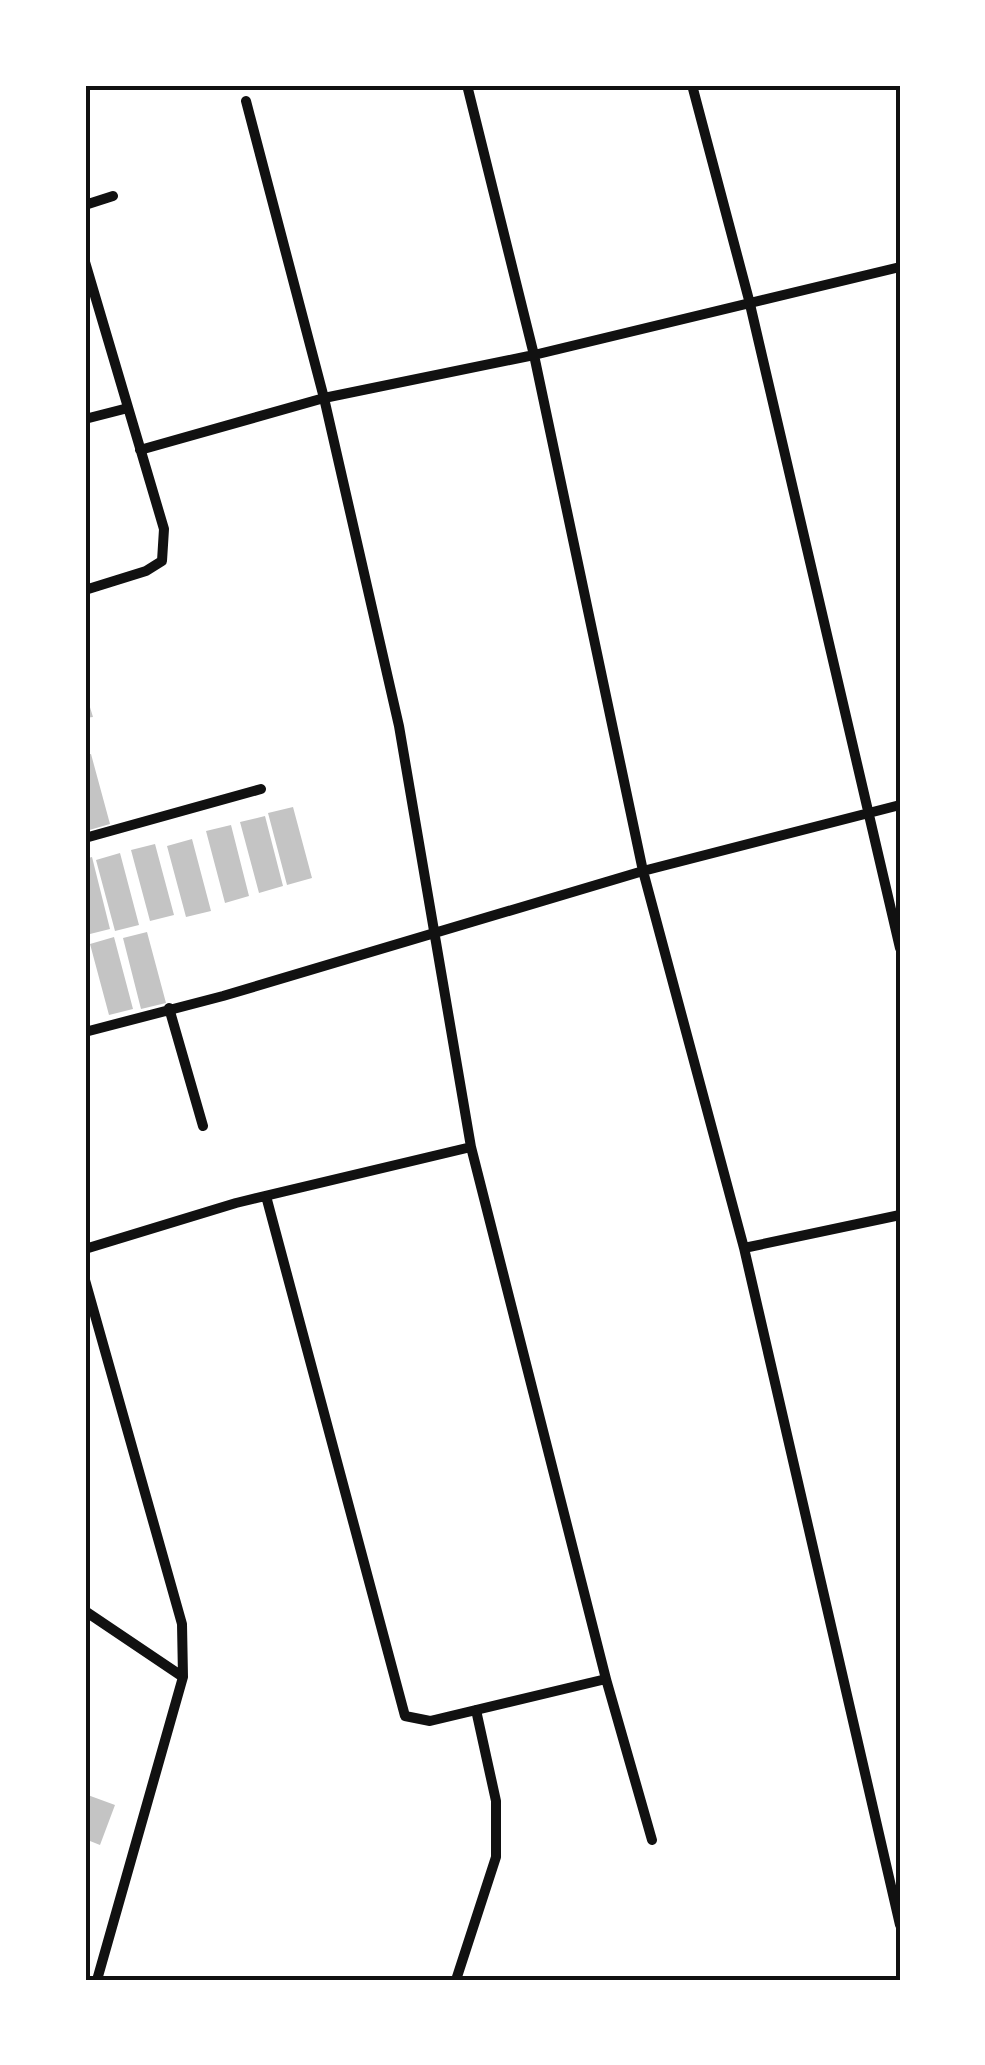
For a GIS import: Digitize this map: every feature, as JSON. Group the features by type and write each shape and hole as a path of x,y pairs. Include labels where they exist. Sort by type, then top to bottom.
{"street":[{"path":"467,85 534,355 643,871 744,1248 900,1926"},
{"path":"692,85 748,300 900,948"},
{"path":"246,102 324,398 399,726 471,1147 606,1680 652,1840"},
{"path":"85,204 112,196"},
{"path":"85,262 164,529 162,561 146,571 85,590"},
{"path":"140,450 324,398 534,355 748,300 900,267"},
{"path":"85,420 128,408"},
{"path":"85,838 261,789"},
{"path":"85,1032 223,996 432,930 643,871 900,805"},
{"path":"169,1008 203,1126"},
{"path":"85,1248 266,1196 471,1147"},
{"path":"266,1196 406,1716 430,1721 606,1680"},
{"path":"744,1248 900,1215"},
{"path":"85,1280 182,1624 183,1677 97,1980"},
{"path":"85,1610 183,1677"},
{"path":"456,1980 496,1857 496,1801 476,1710"}],"building":[{"path":"85,691 93,717 85,718"},
{"path":"91,754 110,824 86,831 85,755"},
{"path":"293,807 312,878 287,885 268,813"},
{"path":"265,816 283,886 259,893 240,822"},
{"path":"231,825 249,896 225,903 206,831"},
{"path":"192,839 211,911 186,917 167,846"},
{"path":"155,844 174,915 150,921 131,850"},
{"path":"120,853 139,925 115,931 96,860"},
{"path":"92,857 110,929 86,935 85,859"},
{"path":"147,932 166,1003 141,1009 123,938"},
{"path":"114,937 133,1009 109,1015 90,944"},
{"path":"85,1794 115,1805 100,1845 85,1839"}]}
